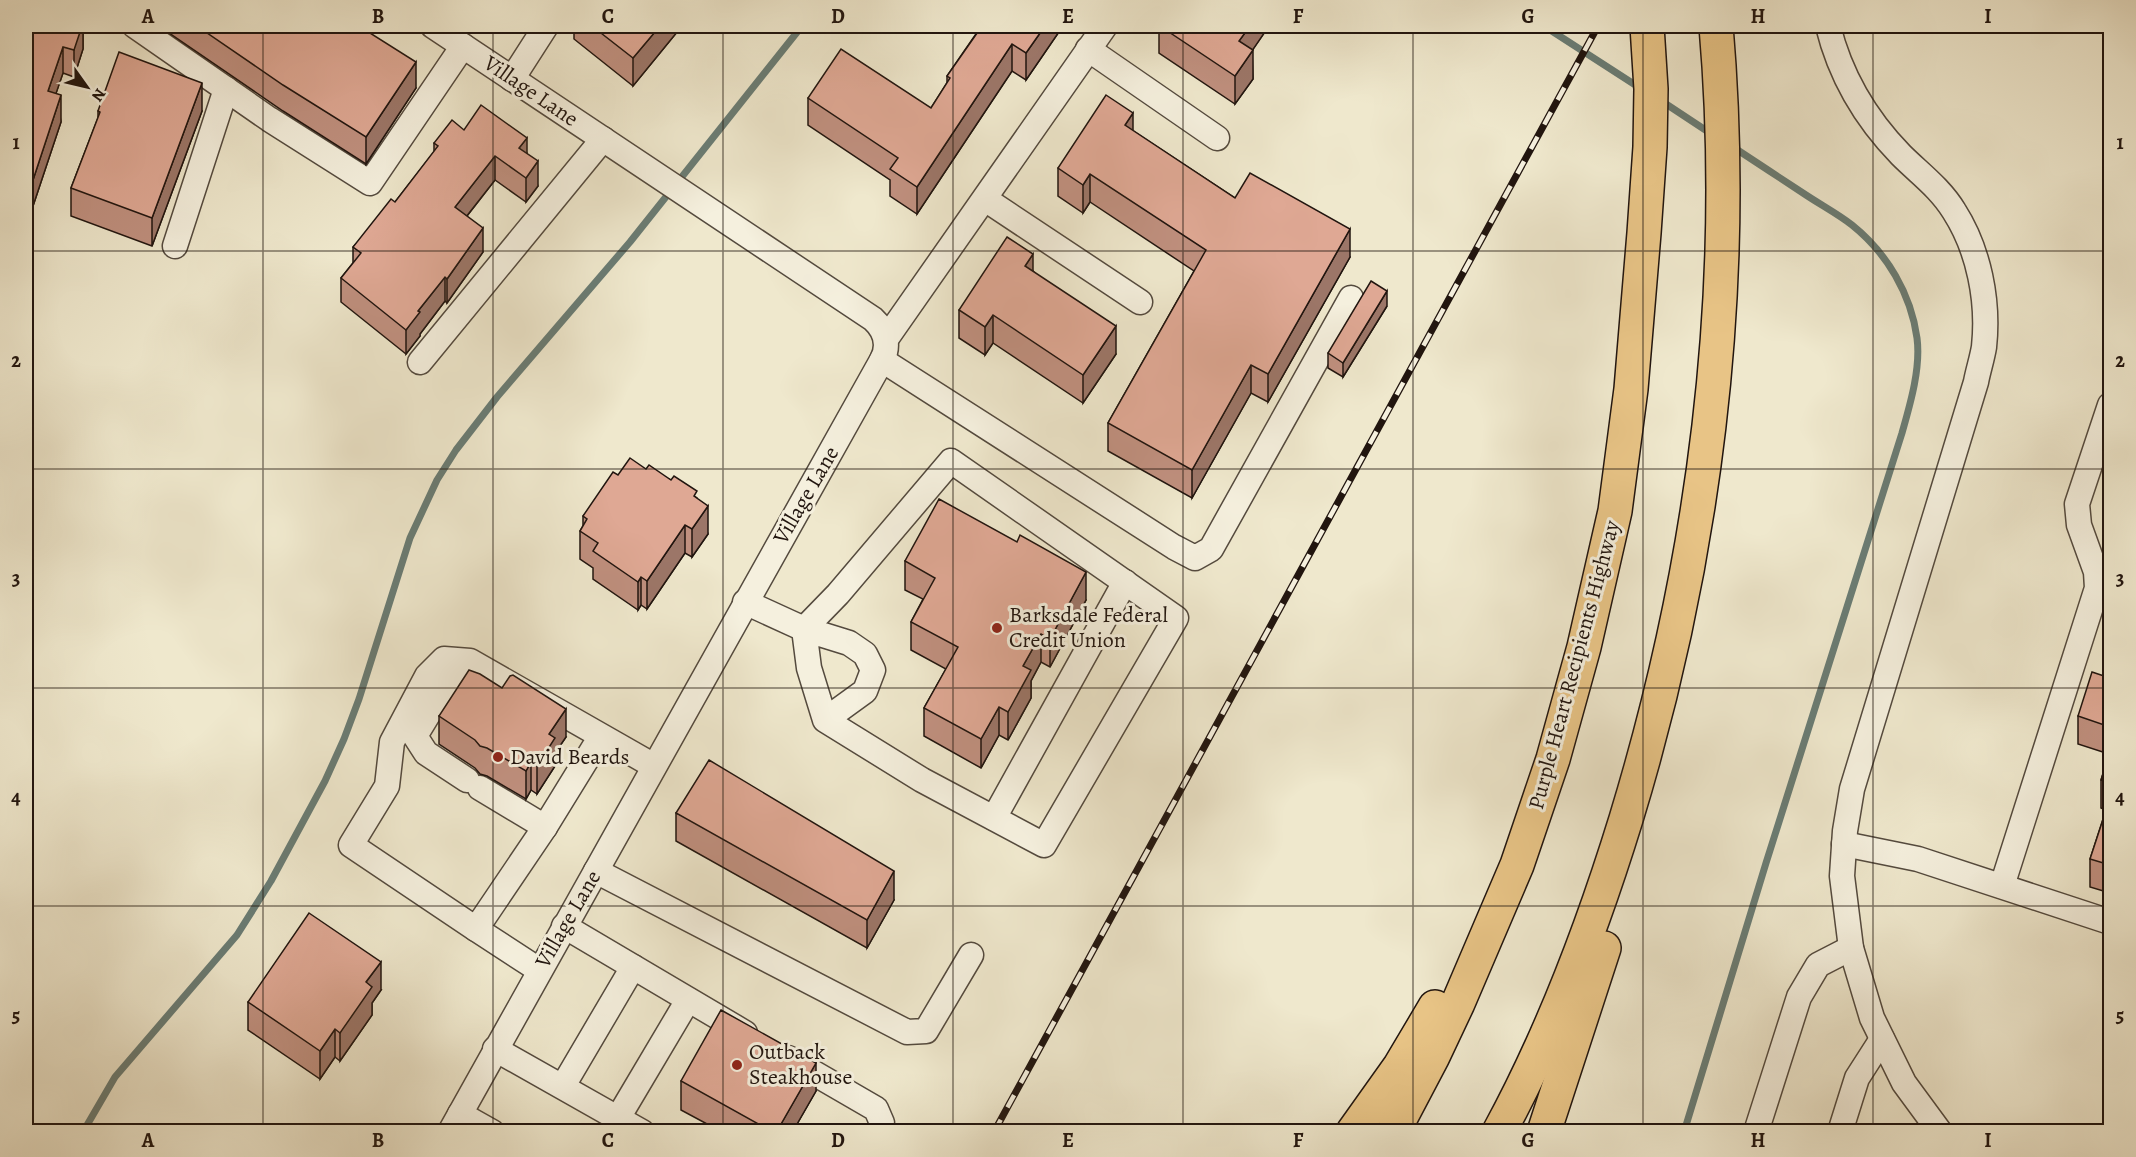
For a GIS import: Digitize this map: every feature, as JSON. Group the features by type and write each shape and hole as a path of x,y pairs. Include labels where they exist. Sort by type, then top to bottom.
{"highway":[{"name":"Purple Heart Recipients Highway","path":"1393,1131 1433,1056 1517,865 1553,759 1584,647 1612,522 1631,389 1644,233 1650,124 1647,26"},
{"path":"1499,1131 1513,1107 1555,1017 1590,928 1651,738 1676,631 1697,518 1712,406 1720,299 1724,158 1716,26"},
{"path":"1544,1131 1608,935 1630,859 1651,738"},
{"path":"1353,1131 1400,1066 1439,1000 1483,944"}],"street":[{"path":"135,26 269,119 370,183 463,46"},
{"name":"Village Lane","path":"433,26 873,319 880,327 884,350 455,1123"},
{"path":"512,79 546,26"},
{"path":"1105,26 884,350 1164,540 1195,558 1211,549 1351,298"},
{"path":"1828,26 1835,53 1850,88 1873,123 1901,155 1933,183 1954,211 1971,245 1981,279 1984,347 1976,382 1852,789 1842,876 1851,948 1872,1018 1904,1083 1932,1128"},
{"path":"1088,49 1217,138"},
{"path":"175,246 226,89"},
{"path":"420,362 603,139"},
{"path":"985,199 1140,302"},
{"path":"2001,886 2097,588 2096,572 2079,525 2077,504 2110,405"},
{"path":"951,461 1176,618 1044,845 922,780 825,720 809,669 804,629 838,594 951,461"},
{"path":"994,819 1125,582"},
{"path":"745,602 804,629 849,642 865,654 873,670 865,691 825,720"},
{"path":"539,970 351,845 387,786 392,742 427,676 444,659 470,661 654,766"},
{"path":"519,688 495,691 455,680 443,690 415,736 426,753 545,826"},
{"path":"476,929 545,826 601,736"},
{"path":"1844,844 1918,859 2110,922"},
{"path":"596,871 907,1032 926,1030 971,955"},
{"path":"564,926 876,1109 882,1123 881,1131"},
{"path":"1756,1131 1799,997 1818,965 1851,948"},
{"path":"563,1086 633,967"},
{"path":"618,1118 688,1000"},
{"path":"1840,1131 1857,1078 1882,1039"},
{"path":"495,1048 642,1131"},
{"path":"455,1123 492,1131"}],"building":[{"path":"26,26 82,26 74,50 63,47 48,91 61,95 32,183 26,180"},
{"path":"197,26 345,26 354,32 359,26 416,62 366,137 283,85"},
{"path":"592,26 660,26 633,58"},
{"path":"982,26 1045,26 1026,53 1012,44 917,187 890,169 898,158 808,98 841,49 931,108 950,78 947,76"},
{"path":"1160,26 1250,26 1239,41 1253,50 1235,76"},
{"path":"119,52 202,83 152,218 71,188 100,112 98,111"},
{"path":"1106,95 1133,113 1125,125 1235,198 1250,173 1350,229 1268,374 1251,365 1192,470 1108,423 1206,250 1090,174 1083,185 1058,168"},
{"path":"481,105 527,138 519,148 538,161 526,178 495,156 455,207 483,228 447,279 445,277 406,330 341,278 361,253 353,247 391,199 395,202 438,146 434,143 452,120 464,130"},
{"path":"1007,237 1033,254 1025,266 1116,326 1083,375 993,315 985,327 959,310"},
{"path":"1371,281 1387,291 1343,363 1328,353"},
{"path":"630,458 646,469 649,465 671,480 674,476 697,491 694,496 708,506 692,529 685,525 647,581 641,577 638,582 593,551 598,543 580,531 587,519 583,516 613,472 618,475"},
{"name":"Barksdale Federal Credit Union","path":"939,499 1017,542 1020,535 1086,572 1050,639 1041,634 1023,666 1031,670 1008,712 999,707 981,739 924,708 958,647 911,622 935,578 905,561"},
{"path":"2110,665 2110,727 2078,716 2092,672 2107,677"},
{"path":"469,670 502,688 513,675 566,709 549,734 555,738 537,766 531,762 526,771 480,746 475,740 439,716"},
{"path":"2110,751 2110,783 2101,780"},
{"path":"709,760 894,871 867,920 676,813"},
{"path":"2110,798 2110,865 2090,859"},
{"path":"309,913 381,962 366,982 372,987 340,1033 335,1029 320,1051 248,1002"},
{"name":"Outback Steakhouse","path":"721,1010 816,1063 777,1131 771,1131 681,1081"}],"waterway":[{"path":"83,1132 115,1077 237,935 271,881 325,781 344,739 410,538 437,480 456,450 497,397 630,242 802,26"},
{"path":"1544,26 1640,88"},
{"path":"1660,100 1713,135"},
{"path":"1684,1132 1766,863 1902,433 1914,386 1918,350 1914,322 1903,290 1876,248 1847,221 1733,147"}],"railway":[{"path":"994,1132 1598,26"}],"place":[{"name":"Barksdale Federal Credit Union","path":"997,628"},
{"name":"David Beards","path":"498,757"},
{"name":"Outback Steakhouse","path":"737,1065"}]}
